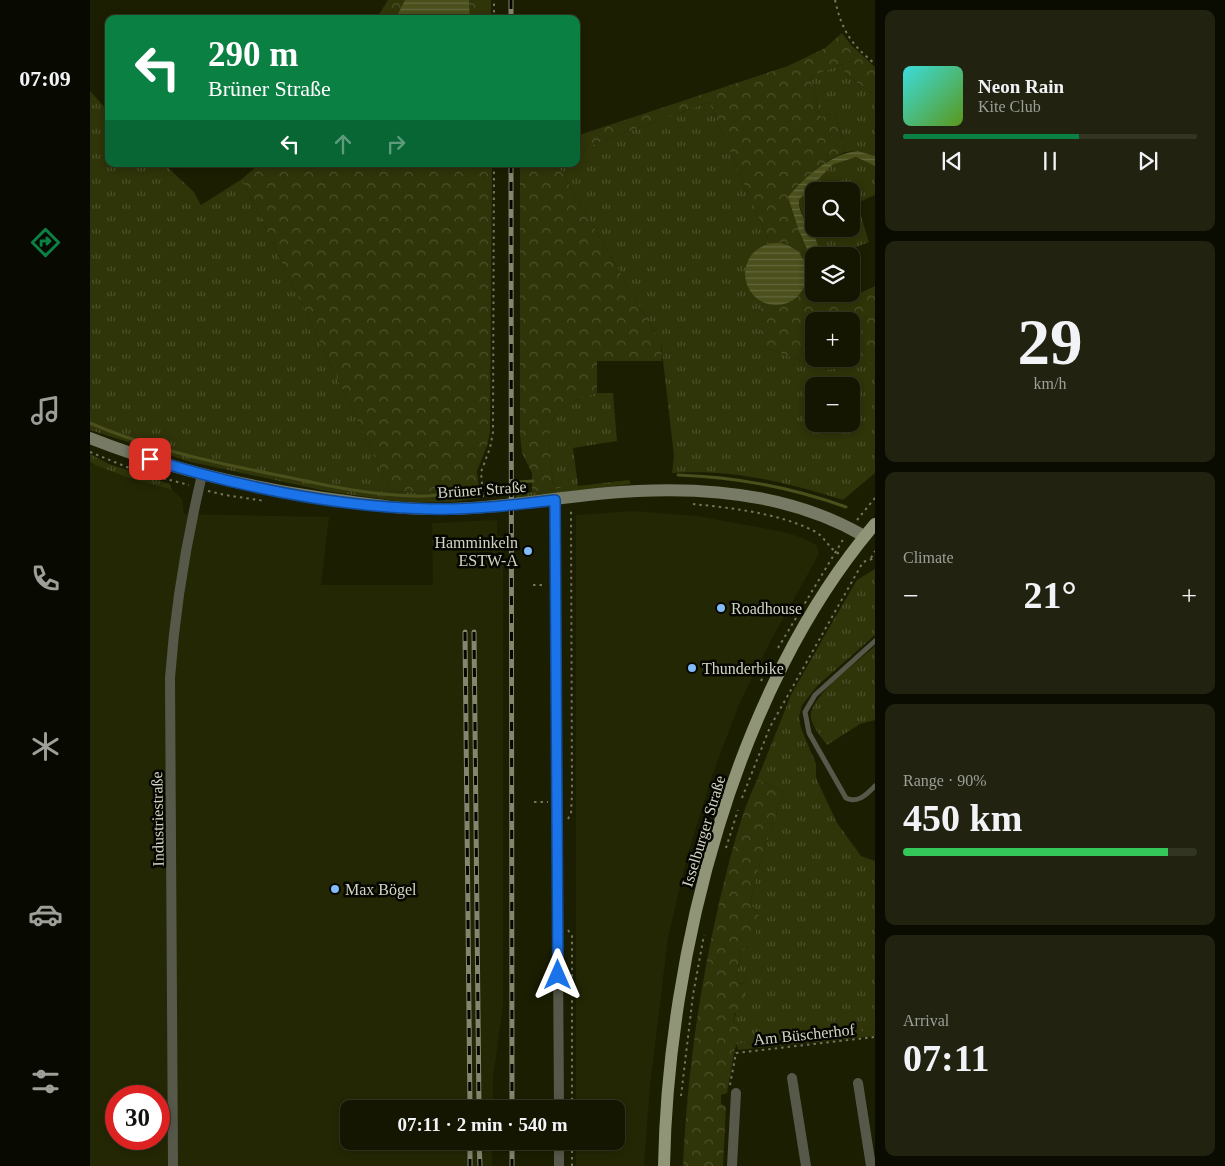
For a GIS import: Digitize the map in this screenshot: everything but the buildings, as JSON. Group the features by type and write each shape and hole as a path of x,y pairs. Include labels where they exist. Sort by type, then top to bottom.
{"main road":[{"name":"Brüner Straße","path":"90,438 202,475 269,489 395,508 432,509 484,506 637,491 669,491 745,496 807,510 851,528 870,539"},
{"name":"Isselburger Straße","path":"664,1166 664,1128 677,1010 696,906 728,797 780,668 804,623 848,557 870,539 875,524"}],"street":[{"name":"Industriestraße","path":"173,1166 170,678 183,568 202,475"},
{"path":"555,500 558,1100"},
{"path":"792,1078 806,1166"},
{"path":"858,1082 871,1166"},
{"path":"732,1166 736,1093"},
{"path":"559,1150 559,1166"}],"lane":[{"path":"875,641 815,695 805,712 809,733 846,798 854,800 864,796 875,786"}],"path":[{"path":"494,0 494,15"},
{"path":"835,0 844,31 852,43 875,64"},
{"path":"484,506 480,472 490,448 492,432 494,167"},
{"path":"851,528 875,498"},
{"path":"688,503 742,511 802,527 824,537 834,552 863,562"},
{"path":"566,821 571,813 572,794 571,509"},
{"path":"724,856 740,803 770,727 863,562 870,558 875,551"},
{"path":"870,558 875,558"},
{"path":"565,924 572,936 572,1100"},
{"path":"681,1097 693,995 706,929"},
{"name":"Am Büscherhof","path":"736,1093 730,1087 736,1053 875,1037"},
{"path":"572,1150 572,1166"}],"shaded area":[{"path":"405,0 469,0 470,15 397,15"},
{"path":"858,151 875,156 875,166 856,157 832,165 816,182 805,182 805,194 799,200 805,220 805,237 814,237 818,247 806,247 788,197 802,182 828,161"},
{"path":"776,243 788,246 798,252 804,262 804,286 798,296 788,302 776,305 764,302 754,296 748,286 745,274 748,262 754,252 764,246"},
{"path":"90,463 129,478 172,490 182,499 184,514 329,517 321,585 433,585 432,523 497,520 497,536 503,536 503,1005 493,1078 493,1100 340,1100 340,1150 492,1150 492,1166 90,1166"},
{"path":"633,511 698,516 779,531 800,537 817,545 819,554 769,644 740,702 712,776 687,857 668,938 650,1086 644,1166 576,1166 576,1150 625,1150 625,1100 576,1100 576,515"}],"green space":[{"path":"388,0 405,0 397,15 379,15"},
{"path":"469,0 491,0 491,15 470,15"},
{"path":"842,33 851,45 875,67 875,95 845,74 842,64 810,77 821,117 836,113 845,152 828,161 788,197 808,247 805,247 805,267 776,243 770,244 709,102 580,150 580,135 788,66 825,48"},
{"path":"842,64 845,74 875,95 875,156 858,151 845,152 836,113 821,117 810,77"},
{"path":"90,91 105,108 105,167 167,167 194,192 201,205 242,179 391,491 426,493 469,485 474,499 452,502 408,503 326,491 191,462 90,430"},
{"path":"709,102 770,244 764,245 755,296 761,300 761,346 805,362 805,367 818,367 826,370 860,367 860,365 875,363 875,473 843,500 759,478 716,473 672,473 674,456 661,343 559,167 580,167 580,150"},
{"path":"856,157 875,166 875,195 860,202 860,182 816,182 832,165"},
{"path":"256,167 492,167 490,432 487,446 477,471 480,498 474,499 469,485 426,493 391,491 242,179"},
{"path":"520,167 559,167 661,343 662,361 597,361 597,393 578,399 565,406 556,415 551,425 549,450 553,484 562,488 532,492 532,473 522,453 520,436"},
{"path":"805,194 805,221 800,205 799,200"},
{"path":"860,213 869,242 856,247 816,247 812,237 860,237"},
{"path":"805,281 805,302 860,302 860,293 875,286 875,363 860,365 860,312 805,312 805,362 761,346 761,300 770,303 786,302 799,293"},
{"path":"818,367 847,367 826,370"},
{"path":"597,393 613,393 617,441 573,448 578,486 629,480 631,484 516,498 516,494 561,488 553,484 549,450 551,425 556,415 565,406 578,399"},
{"path":"90,454 109,464 170,484 172,490 129,478 95,465 90,462"},
{"path":"875,569 875,635 817,686 802,705 799,717 801,728 816,764 816,778 837,823 861,856 875,861 875,1027 737,1044 734,1050 739,1025 733,1022 746,981 740,984 736,977 741,952 747,947 752,951 759,915 750,903 760,863 784,791 757,780 791,695 857,580"},
{"path":"875,646 875,720 860,724 827,745 811,718 812,709 817,700 836,679"},
{"path":"757,780 784,791 760,863 750,903 759,915 752,952 747,947 741,952 736,977 740,984 747,981 741,1011 735,1013 733,1022 739,1025 727,1093 721,1095 721,1104 726,1107 723,1166 683,1166 691,1067 706,968 731,856 745,809"},
{"path":"875,1027 875,1036 738,1050 737,1044"}],"waterway":[{"path":"90,423 162,449 237,467 350,490 422,496 478,488"},
{"path":"678,475 721,478 763,484 805,494 846,507"},
{"path":"517,482 533,481"}],"railway":[{"path":"511,0 511,15"},
{"path":"511,167 512,1100"},
{"path":"465,632 470,1100"},
{"path":"474,632 479,1100"},
{"path":"470,1150 470,1166"},
{"path":"479,1150 480,1166"},
{"path":"512,1150 512,1166"}],"place":[{"name":"Hamminkeln ESTW-A","path":"528,551"},
{"name":"Roadhouse","path":"721,608"},
{"name":"Thunderbike","path":"692,668"},
{"name":"Max Bögel","path":"335,889"}],"route":[{"path":"150,459 202,475 269,489 395,508 432,509 512,505 555,500 558,975"}]}
